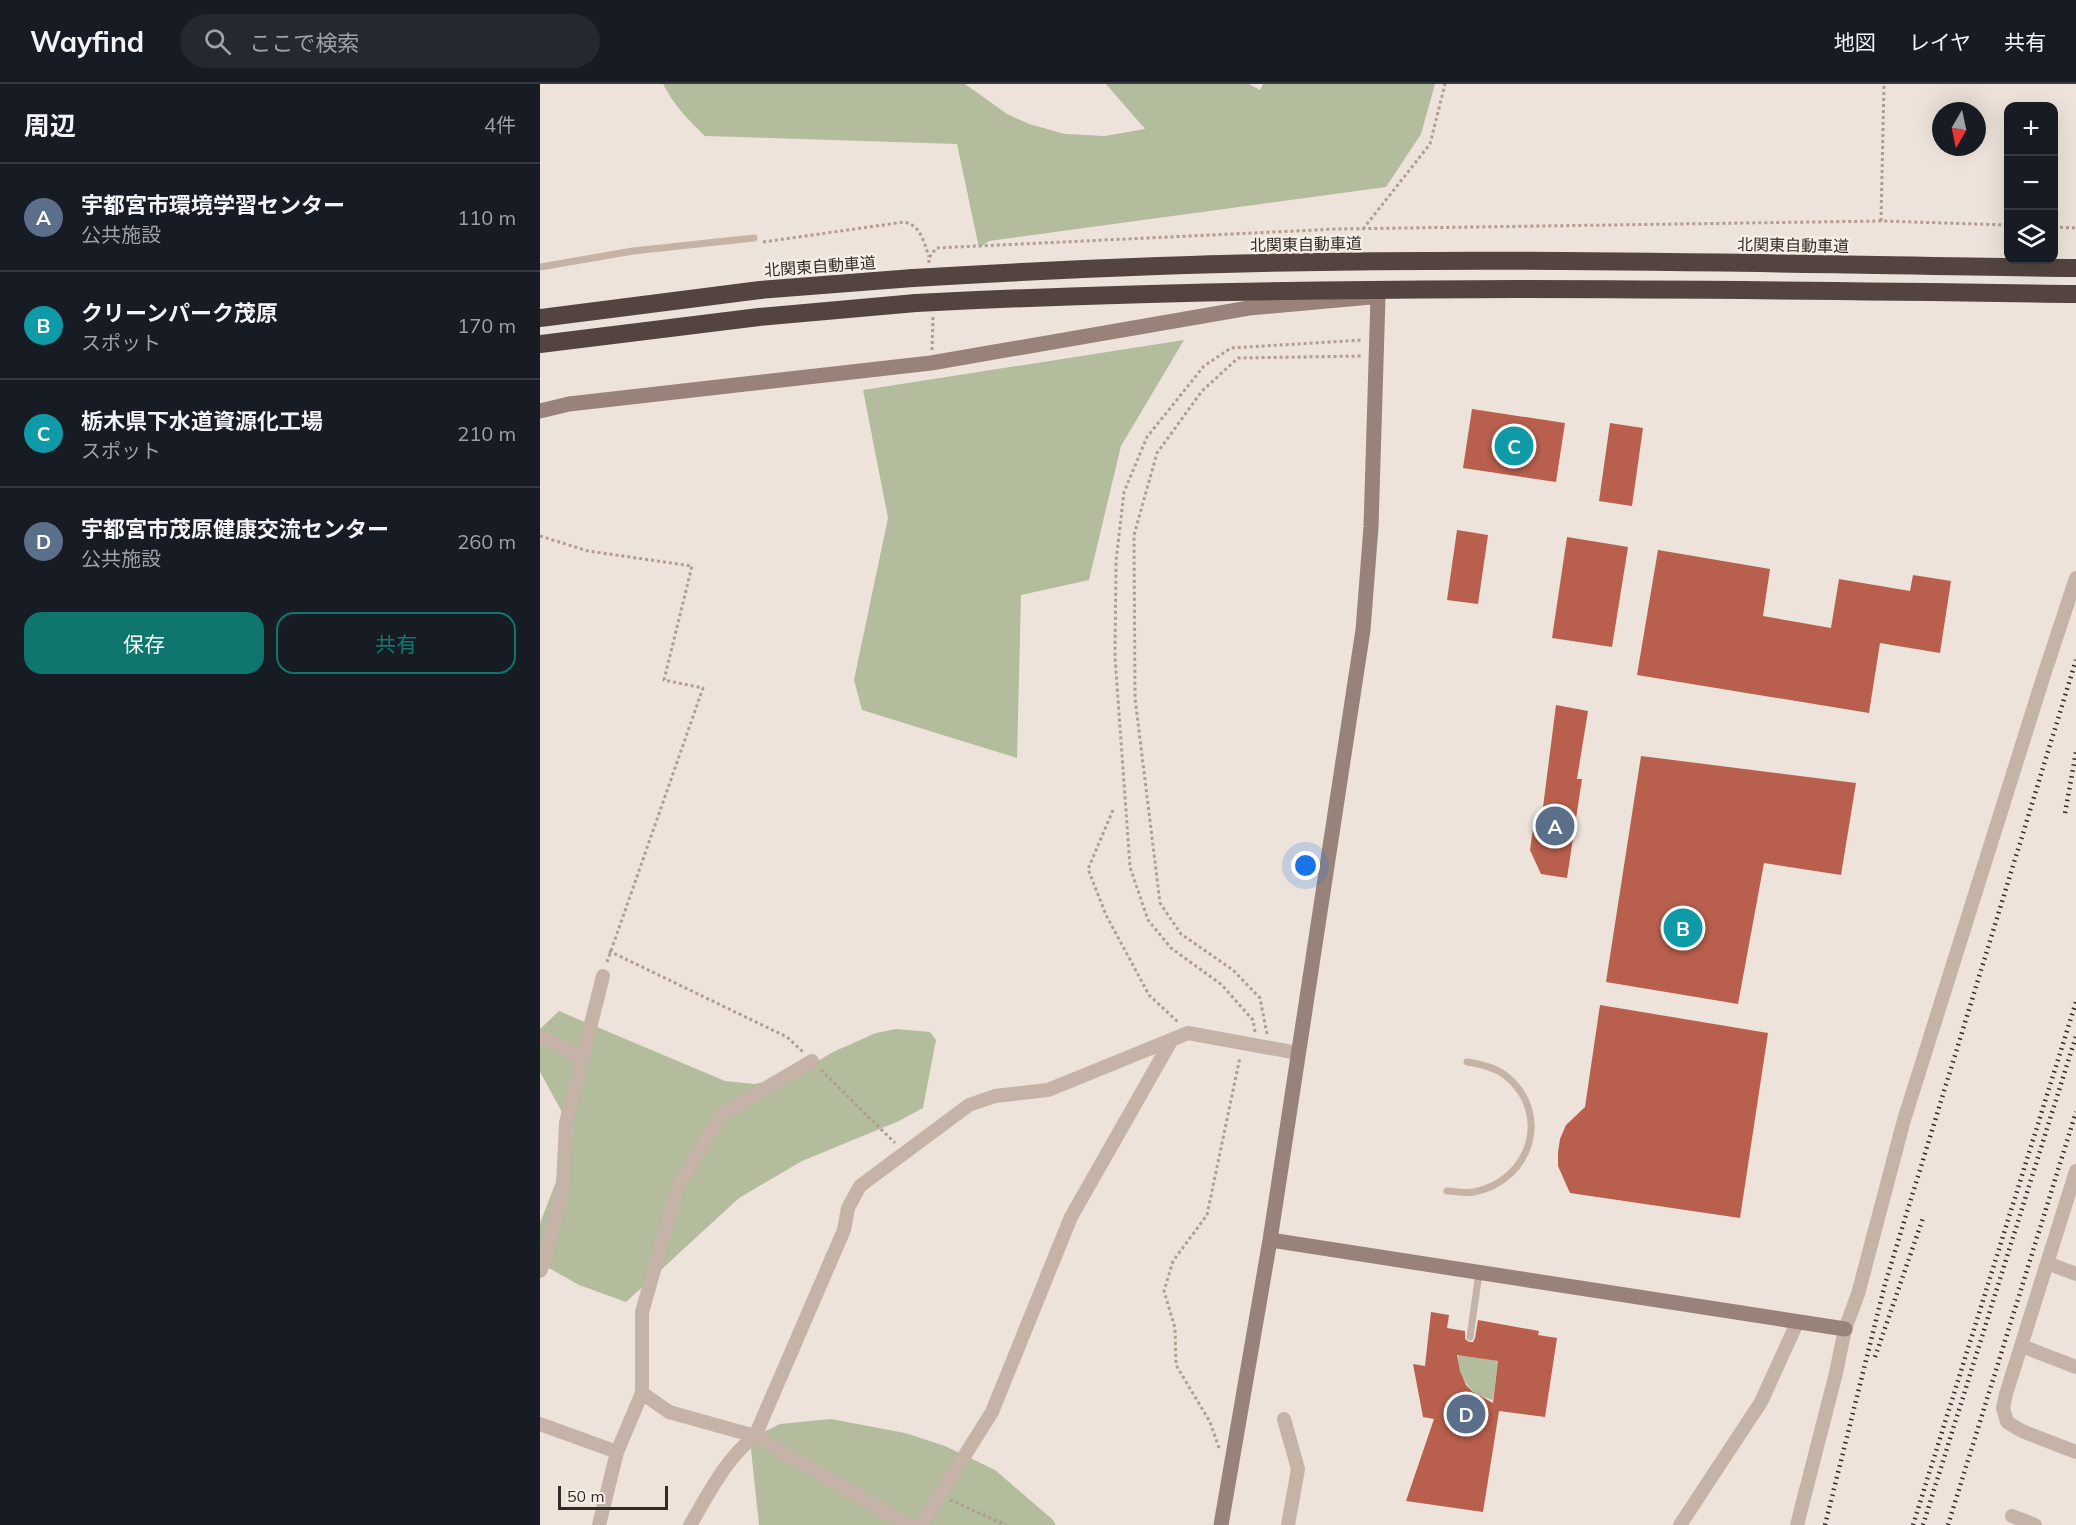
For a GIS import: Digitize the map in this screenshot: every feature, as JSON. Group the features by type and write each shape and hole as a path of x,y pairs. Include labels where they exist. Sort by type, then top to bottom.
{"highway":[{"name":"北関東自動車道","path":"540,318 760,290 913,278 1160,266 1353,262 1711,263 2076,268"},
{"path":"540,344 759,316 1161,292 1449,288 2076,294"}],"street":[{"path":"540,411 569,404 931,363 1249,308 1377,297 1614,296 2076,301"},
{"path":"1221,1525 1270,1240 1363,630 1371,527 1377,297"},
{"path":"1797,1525 1845,1329 1858,1294 1904,1120 2076,578"},
{"path":"540,1271 545,1260 562,1185 566,1123 603,976"},
{"path":"690,1525 716,1482 745,1443 755,1436 844,1230 848,1208 861,1186 969,1105 995,1096 1048,1090 1188,1033 1298,1053"},
{"path":"540,1037 556,1043 582,1059"},
{"path":"921,1525 993,1412 1071,1217 1171,1041"},
{"path":"599,1525 617,1452 642,1393 642,1312 678,1186 722,1114 812,1061"},
{"path":"2075,1179 2003,1408 2007,1422 2022,1431 2076,1452"},
{"path":"1270,1240 1845,1329"},
{"path":"2047,1263 2076,1274"},
{"path":"1680,1525 1761,1402 1797,1323"},
{"path":"2022,1346 2076,1368"},
{"path":"642,1393 669,1412 755,1436 909,1525"},
{"path":"1284,1419 1298,1469 1288,1525"},
{"path":"540,1424 617,1452"},
{"path":"2012,1516 2035,1525"}],"lane":[{"path":"540,267 633,251 754,238"},
{"path":"1447,1191 1473,1193 1496,1184 1518,1166 1526,1154 1530,1139 1532,1125 1529,1110 1516,1086 1495,1069 1467,1062"},
{"path":"1470,1337 1479,1273"}],"path":[{"path":"1363,229 1430,144 1445,84"},
{"path":"1881,221 1884,84"},
{"path":"929,258 936,248 1363,229 1881,221 2004,225"},
{"path":"754,238 759,242 910,223 922,236 930,268"},
{"path":"2058,227 2076,228"},
{"path":"924,307 934,331 931,363"},
{"path":"1257,1045 1253,1020 1222,985 1171,948 1148,921 1130,867 1115,657 1116,561 1124,492 1146,437 1204,366 1231,348 1376,339"},
{"path":"1220,1451 1210,1422 1176,1365 1175,1328 1164,1291 1173,1261 1207,1215 1257,1045 1260,998 1233,970 1181,934 1160,903 1134,698 1134,535 1157,453 1202,390 1238,358 1376,356"},
{"path":"540,536 588,551 692,566 664,680 703,688 609,951 787,1037 906,1154"},
{"path":"1113,810 1088,869 1106,915 1149,995 1188,1033"},
{"path":"939,1496 1006,1525"}],"green space":[{"path":"663,84 965,84 1007,114 1029,124 1065,134 1105,136 1145,129 1106,84 1249,84 1260,90 1263,84 1435,84 1421,134 1386,187 989,241 979,248 957,144 705,136 682,112"},
{"path":"1184,340 1121,446 1089,580 1021,595 1017,758 862,710 854,680 888,518 863,390"},
{"path":"559,1011 725,1081 755,1084 796,1074 833,1052 876,1033 896,1029 930,1032 936,1040 923,1108 899,1121 802,1161 739,1198 626,1302 579,1285 540,1263 540,1223 567,1154 573,1132 540,1072 540,1029"},
{"path":"1458,1355 1498,1361 1493,1400 1478,1394 1467,1384 1460,1371"},
{"path":"831,1419 905,1433 945,1446 995,1470 1056,1525 759,1525 751,1450 753,1437 780,1424"}],"building":[{"path":"1472,409 1565,423 1556,482 1463,468"},
{"path":"1610,423 1643,428 1632,506 1599,501"},
{"path":"1457,530 1488,535 1478,604 1447,600"},
{"path":"1567,537 1628,547 1612,647 1552,638"},
{"path":"1658,550 1770,569 1763,616 1831,628 1839,579 1910,591 1913,575 1951,581 1940,653 1880,643 1869,713 1637,675"},
{"path":"1556,705 1588,711 1577,779 1582,779 1567,878 1541,874 1530,850 1533,829 1542,815"},
{"path":"1641,756 1856,783 1841,875 1764,863 1738,1004 1606,982"},
{"path":"1600,1005 1768,1033 1740,1218 1570,1193 1558,1166 1560,1139 1566,1125 1585,1107"},
{"path":"1431,1312 1449,1315 1447,1328 1465,1331 1465,1339 1469,1342 1473,1342 1475,1338 1478,1320 1539,1331 1538,1335 1557,1338 1545,1417 1499,1411 1483,1512 1406,1501 1434,1419 1423,1417 1413,1364 1425,1366","holes":["1457,1355 1498,1361 1493,1403 1466,1385"]}],"railway":[{"path":"1825,1525 1885,1284 2076,660"},
{"path":"2065,813 2076,752"},
{"path":"1913,1525 2076,1002"},
{"path":"1923,1525 2076,1036"},
{"path":"1948,1525 2076,1112"},
{"path":"1875,1357 1923,1218"}],"place":[{"name":"栃木県下水道資源化工場","path":"1514,446"},
{"name":"宇都宮市環境学習センター","path":"1555,826"},
{"name":"クリーンパーク茂原","path":"1683,928"},
{"name":"宇都宮市茂原健康交流センター","path":"1466,1414"}]}
